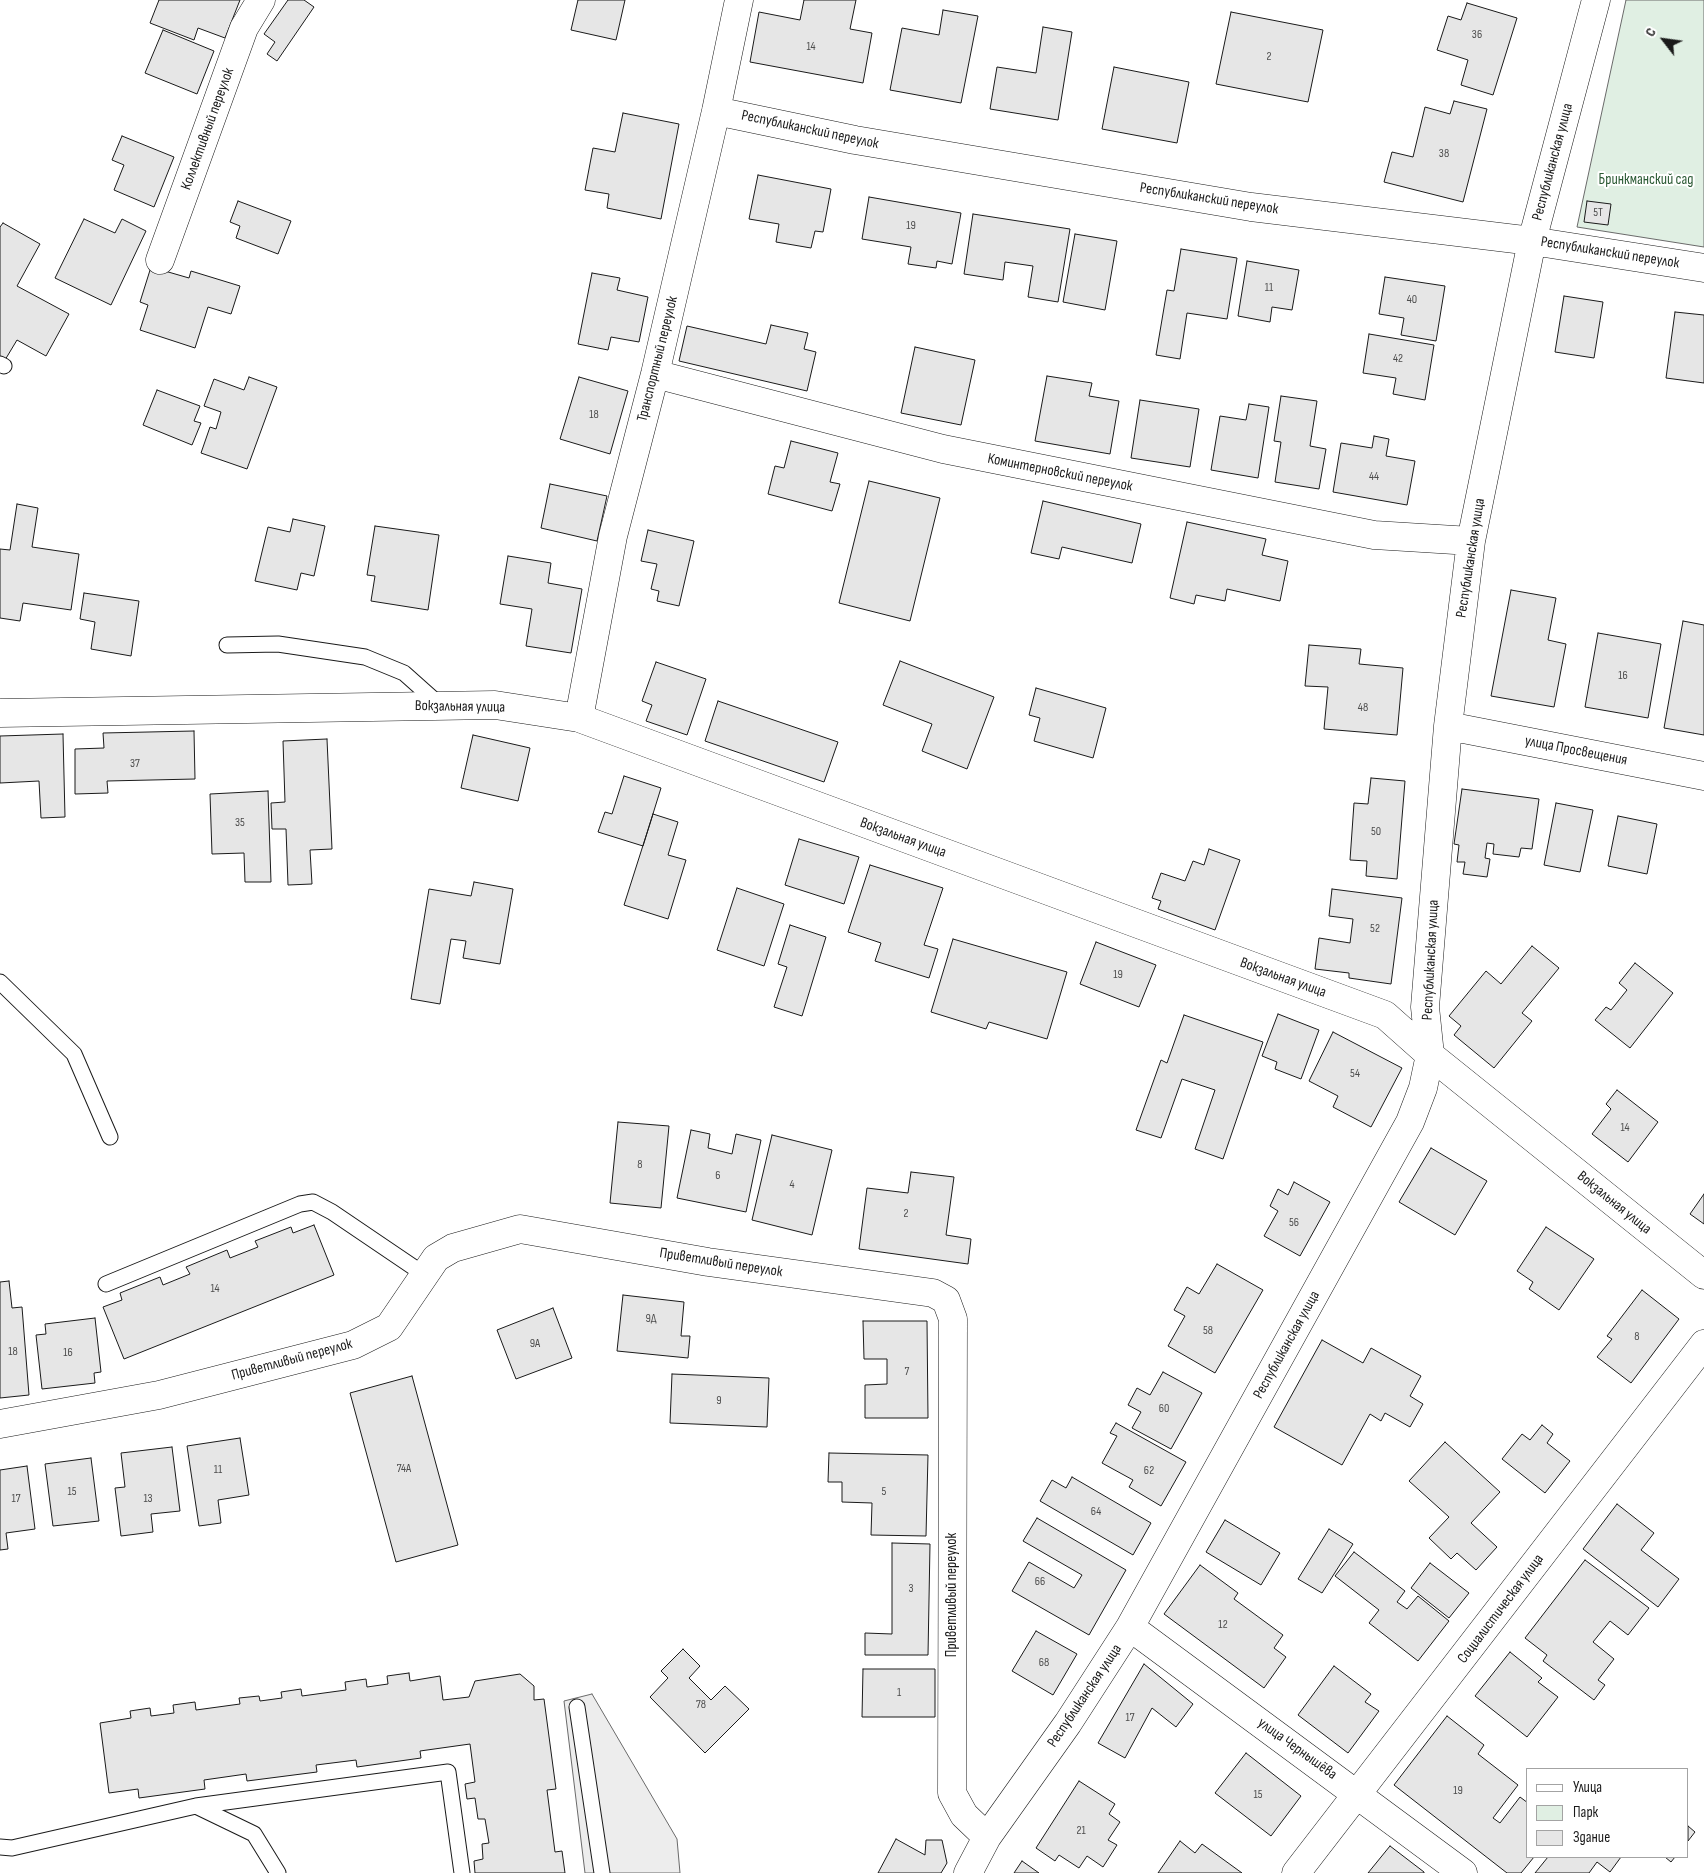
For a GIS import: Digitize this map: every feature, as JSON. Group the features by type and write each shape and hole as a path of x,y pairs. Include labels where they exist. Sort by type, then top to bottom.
{"street":[{"name":"Коллективный переулок","path":"160,260 244,28 261,0"},
{"name":"Транспортный переулок","path":"579,718 613,536 656,374 716,111 739,0"},
{"name":"Республиканская улица","path":"968,1873 987,1837 1068,1723 1130,1626 1410,1122 1423,1088 1430,1055 1425,1007 1448,726 1471,541 1532,241 1596,0"},
{"name":"Республиканский переулок","path":"716,111 855,140 1251,207 1532,241 1704,268"},
{"name":"Коминтерновский переулок","path":"656,374 953,451 1374,535 1471,541"},
{"name":"Вокзальная улица","path":"0,713 495,705 579,718 1385,1015 1430,1055 1704,1275"},
{"name":"улица Просвещения","path":"1448,726 1704,776"},
{"name":"Приветливый переулок","path":"0,1424 159,1395 353,1345 389,1327 436,1258 453,1248 520,1229 708,1262 933,1293 946,1300 953,1319 952,1793 964,1815 987,1837"},
{"name":"Социалистическая улица","path":"1296,1873 1704,1344"},
{"name":"улица Чернышёва","path":"1130,1626 1463,1873"}],"lane":[{"path":"227,645 278,644 365,657 404,673 441,706"},
{"path":"0,982 74,1054 110,1137"},
{"path":"106,1284 300,1204 313,1202 332,1212 425,1275"},
{"path":"577,1707 602,1873"},
{"path":"0,1847 12,1848 196,1806 448,1772 462,1873"},
{"path":"196,1806 254,1834 278,1873"}],"green space":[{"name":"Бринкманский сад","path":"1626,0 1704,0 1704,247 1577,227"}],"shaded area":[{"path":"592,1694 677,1839 680,1873 585,1873 564,1701"}],"building":[{"path":"159,0 240,0 225,38 198,28 194,40 150,23"},
{"path":"288,0 304,0 314,7 277,61 267,54 275,42 264,34"},
{"path":"578,0 625,0 616,40 571,30"},
{"path":"804,0 856,0 850,29 872,33 863,83 750,62 759,12 800,20"},
{"path":"1467,3 1517,18 1493,95 1461,85 1468,60 1437,50 1448,16 1461,20"},
{"path":"943,10 978,16 961,103 890,90 902,28 939,35"},
{"path":"1231,12 1323,30 1308,102 1216,84"},
{"path":"1043,27 1072,32 1058,120 990,109 997,67 1036,73"},
{"path":"163,30 214,51 197,94 145,73"},
{"path":"1114,67 1189,82 1177,143 1102,129"},
{"path":"1454,101 1487,109 1463,202 1384,182 1392,152 1413,157 1425,107 1450,114"},
{"path":"623,113 679,124 661,219 607,208 609,194 585,190 593,148 615,152"},
{"path":"122,136 174,157 154,207 114,190 124,165 112,160"},
{"path":"758,175 831,189 823,232 815,231 811,248 776,242 779,224 749,219"},
{"path":"869,197 961,213 952,264 937,261 936,268 908,264 911,247 862,239"},
{"path":"238,201 291,221 278,254 236,238 240,226 230,222"},
{"path":"1587,201 1611,204 1608,225 1584,222"},
{"path":"973,214 1070,229 1058,302 1028,297 1033,266 1005,262 1003,280 964,274"},
{"path":"84,219 115,233 122,219 146,231 111,305 55,278"},
{"path":"3,223 40,244 17,286 69,314 46,356 17,340 5,360 0,358 0,227"},
{"path":"1075,234 1117,241 1105,310 1063,302"},
{"path":"1181,249 1237,258 1227,319 1187,313 1180,359 1156,355 1167,290 1174,291"},
{"path":"1247,261 1299,270 1292,310 1272,307 1270,322 1238,316"},
{"path":"151,267 189,278 191,271 240,286 231,314 208,307 195,348 140,330 148,305 140,302"},
{"path":"592,273 620,278 617,290 648,297 639,342 611,337 608,350 578,344"},
{"path":"1385,277 1445,286 1436,341 1401,335 1404,318 1379,314"},
{"path":"1564,296 1603,302 1594,358 1555,352"},
{"path":"1675,312 1704,315 1704,383 1666,378"},
{"path":"771,325 808,333 804,349 816,352 807,391 679,361 687,326 766,344"},
{"path":"1369,334 1434,345 1425,400 1393,394 1396,378 1363,373"},
{"path":"915,347 975,360 961,425 901,413"},
{"path":"1047,376 1092,383 1089,396 1119,401 1110,454 1035,441"},
{"path":"249,377 277,387 247,469 201,453 210,427 216,429 221,412 204,406 214,379 244,390"},
{"path":"579,377 628,391 610,454 560,439"},
{"path":"157,390 200,406 194,421 201,423 192,445 143,425"},
{"path":"1281,396 1317,401 1310,446 1326,449 1319,489 1275,482 1281,442 1274,441"},
{"path":"1140,400 1199,409 1190,467 1131,458"},
{"path":"1249,404 1269,407 1258,478 1211,470 1220,416 1246,420"},
{"path":"1374,436 1389,439 1386,456 1415,461 1407,505 1333,492 1341,443 1372,448"},
{"path":"791,441 838,453 830,482 840,484 832,511 768,494 775,466 784,468"},
{"path":"869,481 940,498 910,621 839,603"},
{"path":"550,484 607,496 597,541 541,528"},
{"path":"1043,501 1141,524 1132,563 1062,547 1059,559 1031,553"},
{"path":"17,504 38,508 32,547 79,554 71,610 23,603 20,621 0,618 0,549 10,550"},
{"path":"293,519 325,526 314,576 301,573 297,590 255,581 268,527 290,532"},
{"path":"1187,522 1266,539 1262,555 1288,561 1280,601 1227,589 1225,601 1196,595 1194,604 1170,598"},
{"path":"375,526 439,535 428,610 371,601 375,576 367,575"},
{"path":"648,530 694,541 679,606 657,601 659,591 651,589 657,564 641,561"},
{"path":"508,556 551,563 548,583 582,589 571,653 526,646 532,609 500,604"},
{"path":"1511,590 1556,598 1548,640 1566,644 1554,707 1491,696"},
{"path":"84,593 139,601 131,656 91,649 95,622 80,619"},
{"path":"1683,621 1704,625 1704,735 1664,728"},
{"path":"1598,633 1661,644 1648,718 1585,707"},
{"path":"1309,645 1361,649 1359,664 1403,668 1397,735 1324,729 1328,687 1305,686"},
{"path":"900,661 994,697 967,769 922,751 932,724 883,705"},
{"path":"656,662 706,679 687,735 646,721 652,705 642,701"},
{"path":"1036,688 1106,708 1093,758 1034,741 1040,718 1029,715"},
{"path":"718,701 838,742 824,782 705,741"},
{"path":"194,731 195,779 107,781 108,793 75,794 75,749 104,748 103,733"},
{"path":"63,734 65,817 41,818 39,781 0,783 0,736"},
{"path":"473,735 530,748 518,801 461,788"},
{"path":"327,739 332,849 310,850 312,884 288,885 286,829 272,829 271,803 285,802 283,741"},
{"path":"624,776 661,788 643,846 598,832 605,812 612,814"},
{"path":"1371,778 1405,781 1397,879 1366,876 1367,861 1350,860 1354,803 1368,804"},
{"path":"1462,789 1539,799 1532,849 1521,848 1519,857 1493,854 1494,844 1487,843 1485,858 1490,859 1487,877 1463,874 1465,862 1457,862 1459,845 1454,844"},
{"path":"268,791 271,882 245,882 244,853 212,854 210,794"},
{"path":"1556,803 1593,810 1580,872 1544,865"},
{"path":"653,814 678,822 668,855 686,860 668,919 624,905"},
{"path":"1618,816 1657,824 1647,874 1608,866"},
{"path":"799,839 859,857 844,904 785,885"},
{"path":"1209,849 1240,860 1215,930 1158,909 1161,901 1152,898 1161,873 1185,881 1193,861 1204,865"},
{"path":"870,865 943,888 924,945 938,949 929,978 875,961 881,943 848,932"},
{"path":"474,882 513,889 500,964 463,958 466,941 451,939 440,1004 411,999 429,889 471,896"},
{"path":"737,888 784,904 764,966 717,950"},
{"path":"1332,889 1402,898 1391,984 1349,978 1349,973 1315,969 1319,938 1350,943 1353,919 1329,916"},
{"path":"790,925 826,937 802,1016 774,1007 787,967 778,964"},
{"path":"953,939 1067,972 1047,1039 989,1022 986,1029 931,1012"},
{"path":"1096,942 1156,965 1139,1007 1080,984"},
{"path":"1532,946 1559,968 1522,1013 1532,1021 1494,1068 1454,1035 1461,1026 1449,1016 1486,971 1501,984"},
{"path":"1635,963 1673,993 1630,1048 1595,1020 1606,1007 1611,1010 1627,990 1619,983"},
{"path":"1278,1014 1319,1030 1301,1079 1275,1069 1277,1062 1262,1056"},
{"path":"1184,1015 1263,1042 1223,1159 1195,1149 1215,1090 1182,1079 1161,1138 1136,1130 1161,1060 1167,1063"},
{"path":"1333,1032 1402,1068 1371,1127 1333,1107 1338,1096 1309,1081"},
{"path":"1617,1090 1658,1122 1628,1162 1592,1134 1611,1109 1606,1104"},
{"path":"618,1122 669,1126 661,1208 610,1203"},
{"path":"691,1130 710,1134 708,1148 732,1154 736,1134 761,1140 746,1212 677,1198"},
{"path":"772,1135 832,1150 812,1235 752,1220"},
{"path":"1431,1148 1487,1181 1455,1235 1399,1202"},
{"path":"911,1172 954,1177 946,1235 971,1239 968,1264 859,1249 867,1188 908,1193"},
{"path":"1294,1182 1330,1202 1300,1256 1264,1236 1278,1211 1270,1206 1278,1189 1288,1195"},
{"path":"1704,1194 1704,1224 1690,1214"},
{"path":"314,1225 334,1275 124,1359 103,1307 122,1300 120,1293 160,1277 163,1285 190,1274 186,1267 227,1250 230,1258 258,1247 255,1241 291,1227 293,1233"},
{"path":"1546,1227 1594,1259 1559,1310 1529,1289 1533,1282 1517,1271"},
{"path":"1217,1264 1263,1290 1215,1373 1168,1346 1185,1316 1174,1310 1187,1287 1199,1294"},
{"path":"9,1281 12,1308 22,1307 29,1395 0,1398 0,1282"},
{"path":"1642,1290 1679,1319 1631,1383 1597,1357 1612,1339 1607,1336"},
{"path":"623,1295 684,1302 681,1336 690,1336 688,1358 617,1351"},
{"path":"553,1308 572,1358 516,1379 497,1330"},
{"path":"95,1318 101,1372 94,1373 95,1383 42,1389 36,1335 46,1334 45,1324"},
{"path":"863,1321 927,1321 928,1418 865,1418 865,1385 887,1384 887,1359 864,1359"},
{"path":"1322,1340 1363,1363 1371,1348 1421,1376 1410,1396 1423,1404 1410,1427 1385,1413 1381,1421 1370,1414 1342,1465 1274,1427"},
{"path":"1163,1372 1202,1393 1171,1449 1132,1428 1141,1412 1128,1405 1137,1388 1150,1395"},
{"path":"672,1374 769,1378 767,1427 670,1423"},
{"path":"412,1376 458,1545 396,1562 350,1393"},
{"path":"1116,1423 1186,1462 1161,1506 1129,1487 1133,1480 1102,1463 1117,1436 1110,1433"},
{"path":"1542,1425 1553,1434 1547,1443 1570,1461 1545,1493 1502,1459 1522,1434 1530,1440"},
{"path":"240,1438 249,1495 218,1500 221,1523 199,1526 187,1446"},
{"path":"1445,1442 1500,1492 1471,1523 1497,1547 1476,1570 1457,1553 1451,1559 1429,1538 1449,1517 1409,1481"},
{"path":"172,1447 180,1511 151,1514 153,1532 121,1536 115,1488 125,1487 121,1453"},
{"path":"829,1453 928,1455 926,1536 871,1535 872,1503 842,1502 842,1482 828,1482"},
{"path":"91,1458 99,1521 53,1526 45,1464"},
{"path":"27,1466 35,1529 6,1533 8,1549 0,1550 0,1470"},
{"path":"1072,1477 1151,1523 1133,1555 1040,1501 1052,1480 1066,1488"},
{"path":"1617,1504 1654,1533 1641,1550 1679,1579 1658,1607 1583,1549"},
{"path":"1037,1518 1126,1570 1089,1635 1012,1591 1029,1562 1074,1588 1082,1575 1023,1541"},
{"path":"1225,1520 1280,1553 1261,1585 1206,1552"},
{"path":"1329,1529 1353,1544 1322,1593 1298,1579"},
{"path":"892,1543 930,1544 928,1655 865,1655 865,1633 892,1634"},
{"path":"1354,1552 1405,1591 1397,1602 1407,1609 1418,1596 1449,1621 1418,1661 1369,1623 1379,1610 1335,1576"},
{"path":"1585,1560 1649,1608 1628,1635 1610,1621 1593,1642 1614,1659 1598,1680 1605,1685 1594,1700 1543,1661 1547,1655 1525,1638"},
{"path":"1430,1563 1469,1593 1449,1618 1411,1588"},
{"path":"1200,1565 1238,1593 1234,1599 1283,1635 1274,1648 1286,1657 1264,1688 1164,1614"},
{"path":"1036,1631 1077,1654 1053,1695 1012,1671"},
{"path":"683,1649 700,1666 689,1678 711,1700 725,1686 749,1709 705,1753 650,1697 668,1678 661,1671"},
{"path":"1510,1652 1542,1678 1538,1682 1558,1697 1527,1737 1475,1696"},
{"path":"1144,1664 1193,1704 1176,1727 1152,1708 1125,1758 1098,1743"},
{"path":"1334,1666 1371,1694 1365,1702 1379,1711 1348,1753 1298,1715"},
{"path":"863,1669 935,1669 935,1717 862,1717"},
{"path":"409,1673 410,1681 440,1676 443,1700 469,1697 475,1681 520,1674 534,1686 534,1700 544,1699 556,1789 547,1790 555,1852 562,1851 565,1873 475,1873 474,1861 483,1859 482,1844 489,1843 485,1819 478,1819 475,1798 467,1799 465,1784 475,1782 470,1744 420,1751 421,1758 357,1767 356,1760 316,1765 317,1772 247,1781 246,1774 204,1780 205,1789 139,1798 138,1789 109,1793 100,1723 131,1718 130,1711 150,1708 151,1716 174,1713 173,1705 195,1702 196,1710 240,1704 239,1698 259,1696 260,1701 282,1698 281,1692 301,1689 302,1696 346,1690 345,1682 366,1679 367,1687 388,1684 387,1676"},
{"path":"1447,1716 1484,1745 1478,1754 1518,1785 1493,1818 1500,1823 1520,1797 1526,1802 1526,1858 1533,1858 1521,1873 1507,1873 1394,1785"},
{"path":"1246,1753 1301,1796 1271,1836 1215,1793"},
{"path":"1079,1781 1115,1804 1109,1814 1120,1822 1108,1840 1117,1845 1103,1867 1087,1856 1079,1868 1059,1855 1055,1861 1036,1848"},
{"path":"1689,1827 1695,1832 1689,1840"},
{"path":"896,1839 925,1855 926,1840 942,1840 947,1863 941,1873 878,1873"},
{"path":"1180,1841 1195,1853 1202,1844 1242,1873 1158,1873"},
{"path":"1390,1846 1424,1872 1424,1873 1368,1873"},
{"path":"1547,1858 1620,1858 1610,1872 1597,1862 1589,1873 1535,1873"},
{"path":"1666,1858 1674,1858 1671,1862"},
{"path":"1022,1861 1039,1873 1014,1873"}]}
